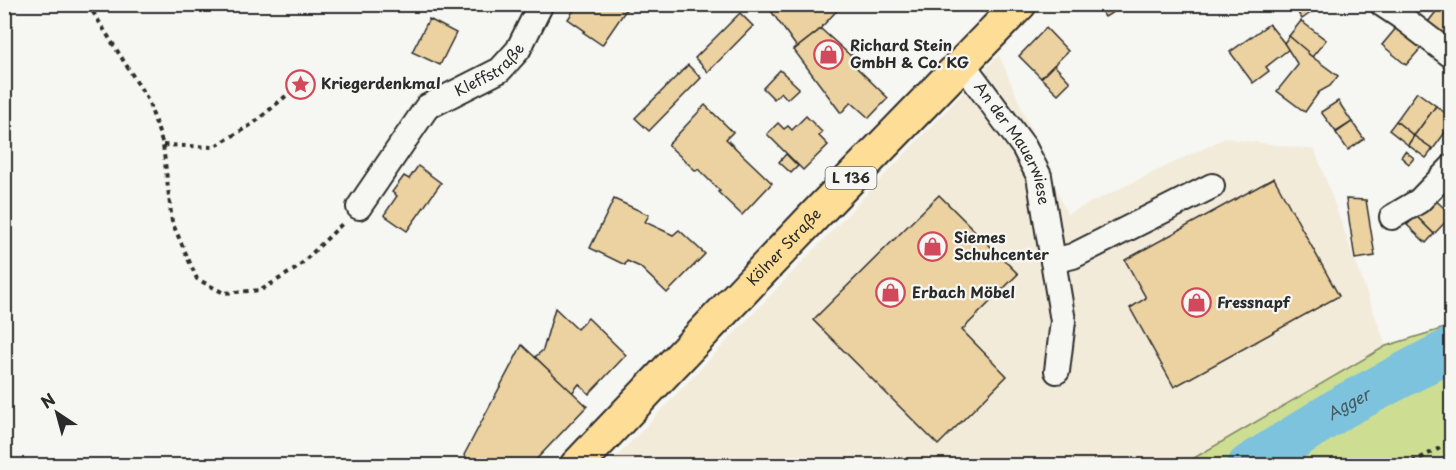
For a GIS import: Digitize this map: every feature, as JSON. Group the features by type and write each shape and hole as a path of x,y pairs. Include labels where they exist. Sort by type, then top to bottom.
{"main road":[{"name":"Kölner Straße","path":"576,465 1020,4"}],"street":[{"name":"Kleffstraße","path":"359,207 427,107 500,70 518,50 541,4"},
{"path":"1382,4 1452,56"},
{"name":"An der Mauerwiese","path":"963,63 1024,147 1039,176 1063,321 1057,371"},
{"path":"1392,217 1419,201 1452,167"},
{"path":"1053,261 1073,256 1212,186"}],"path":[{"path":"88,4 148,100 163,145 172,222 197,279 224,293 261,290 297,268 359,207"},
{"path":"163,145 214,147 254,123 300,84"},
{"path":"1404,465 1452,442"}],"shaded area":[{"path":"999,55 1067,214 1225,138 1315,150 1386,346 1182,465 608,466"}],"green space":[{"path":"1451,326 1451,465 1182,465 1386,346"}],"building":[{"path":"578,4 630,4 602,45 568,19"},
{"path":"766,4 843,4 817,32 794,50 796,46"},
{"path":"1097,4 1122,4 1123,6 1105,17"},
{"path":"1130,4 1142,4 1135,11"},
{"path":"1292,4 1323,4 1302,19"},
{"path":"1442,4 1452,4 1452,42 1428,22"},
{"path":"740,13 753,26 708,72 695,58"},
{"path":"429,19 456,33 440,65 412,52"},
{"path":"1301,21 1326,40 1312,57 1289,36"},
{"path":"1269,24 1289,49 1266,67 1269,71 1253,83 1230,52"},
{"path":"1397,27 1421,48 1406,65 1382,45"},
{"path":"1046,28 1068,51 1041,78 1019,56"},
{"path":"821,29 852,55 857,68 888,98 869,118 851,102 841,113 794,50"},
{"path":"1289,36 1338,76 1330,86 1319,92 1305,112 1277,91 1298,65 1284,43"},
{"path":"688,65 701,78 649,131 635,118"},
{"path":"1054,65 1070,82 1058,94 1041,78"},
{"path":"780,70 799,88 787,99 781,92 774,99 763,88"},
{"path":"1417,92 1436,106 1414,136 1396,121"},
{"path":"1338,101 1352,122 1336,132 1321,112"},
{"path":"705,105 733,132 726,139 772,183 742,215 698,169 696,171 668,145"},
{"path":"1436,106 1452,118 1452,123 1433,149 1414,136"},
{"path":"806,116 822,132 819,136 828,145 803,170 767,134 778,123 784,129 788,126 792,130"},
{"path":"1396,121 1414,136 1408,145 1389,130"},
{"path":"1352,122 1364,139 1348,150 1336,133"},
{"path":"1414,136 1433,149 1426,158 1408,145"},
{"path":"1405,151 1414,158 1409,164 1401,157"},
{"path":"786,154 798,166 791,173 779,162"},
{"path":"418,166 441,183 407,231 384,215 397,196 392,192 404,176 409,179"},
{"path":"1274,178 1339,296 1174,387 1130,308 1146,298 1125,260"},
{"path":"939,195 1018,274 962,330 1007,376 938,445 813,320"},
{"path":"1433,198 1452,215 1434,234 1416,216"},
{"path":"614,199 649,215 645,222 673,235 679,230 705,254 667,293 640,267 627,261 625,265 590,248"},
{"path":"1346,199 1366,200 1375,256 1355,259"},
{"path":"1416,216 1434,234 1426,243 1407,225"},
{"path":"555,308 577,329 588,318 626,355 589,394 579,384 572,393 535,357 543,350"},
{"path":"522,345 587,406 530,466 475,466 464,455"}],"waterway":[{"name":"Agger","path":"1249,466 1344,406 1452,349"}],"place":[{"name":"Richard Stein GmbH & Co. KG","path":"829,55"},
{"name":"Kriegerdenkmal","path":"300,84"},
{"name":"Siemes Schuhcenter","path":"933,247"},
{"name":"Erbach Möbel","path":"891,293"},
{"name":"Fressnapf","path":"1196,303"}]}
